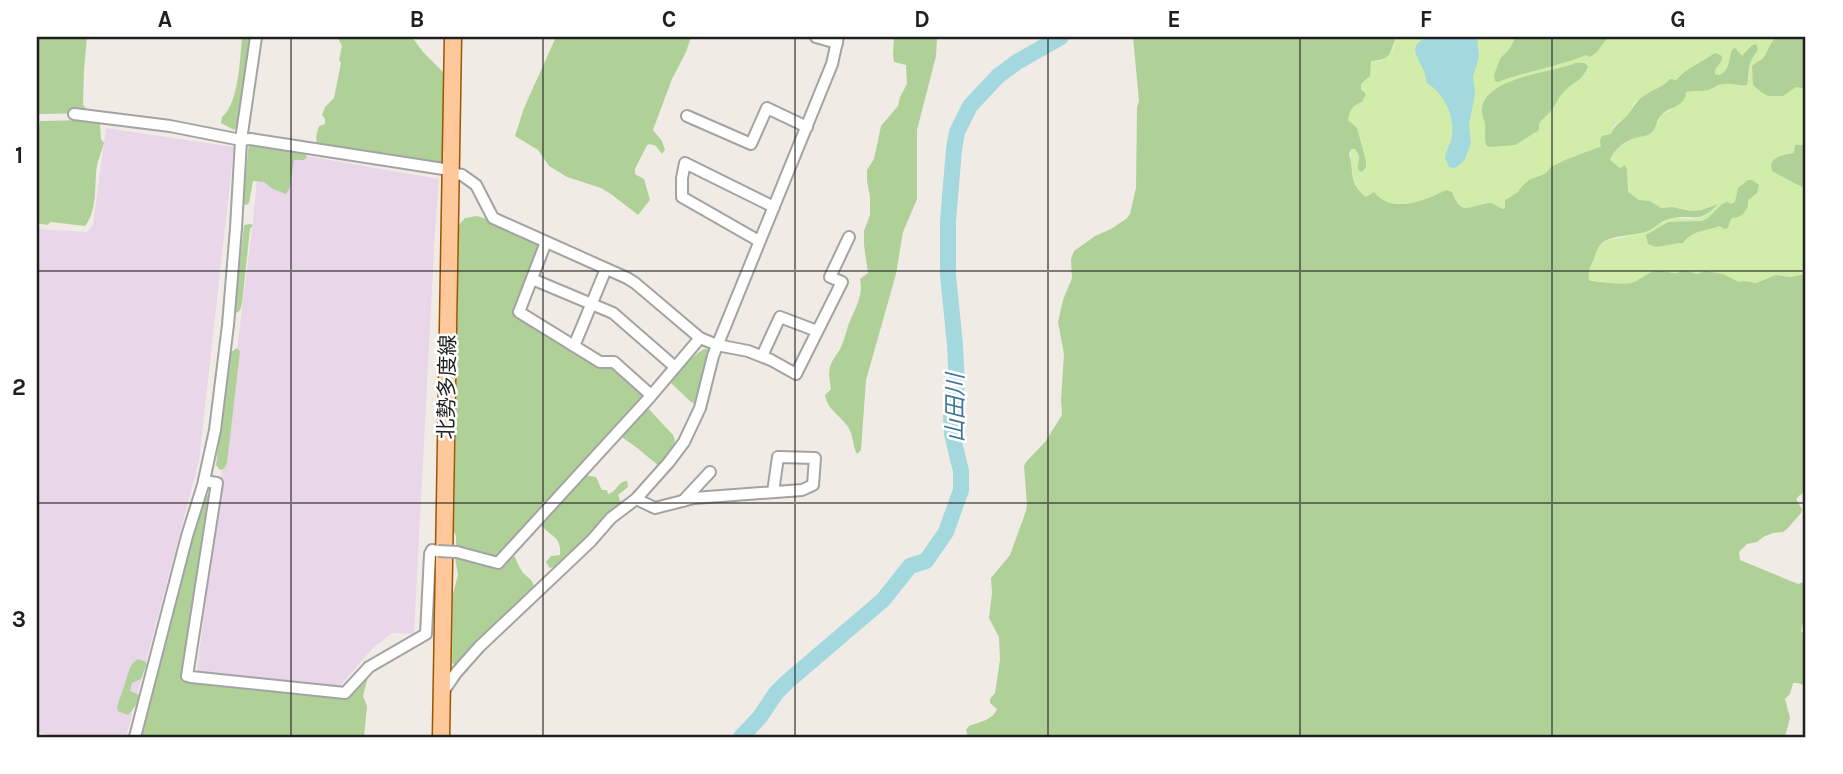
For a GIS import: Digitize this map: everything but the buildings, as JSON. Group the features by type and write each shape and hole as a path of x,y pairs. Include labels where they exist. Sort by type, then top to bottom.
{"main road":[{"name":"北勢多度線","path":"442,737 453,37"}],"street":[{"path":"135,737 187,536 204,481 215,430 228,325 241,140 256,37"},
{"path":"443,692 479,647 592,541 611,518 636,499 684,442 697,417 717,345 832,64 838,40 816,37"},
{"path":"687,116 751,144 767,107 807,127"},
{"path":"74,114 170,126 462,175 477,185 493,218 635,283 700,338 762,356 796,374 842,282 831,276 849,237"},
{"path":"760,241 682,197 685,163 774,207"},
{"path":"546,242 519,312 600,362 614,362 651,395"},
{"path":"574,346 606,269"},
{"path":"532,279 613,313 675,367"},
{"path":"762,356 780,317 817,331"},
{"path":"204,481 217,483 187,676 345,693 369,667 426,634 432,550 457,552 498,563 700,338"},
{"path":"636,499 655,508 694,498 802,490 813,485 815,458 778,457 773,492"},
{"path":"683,501 710,472"}],"shaded area":[{"path":"106,128 234,147 199,461 126,737 57,737 37,732 37,229 87,232 93,225"},
{"path":"260,148 439,179 414,634 392,633 373,648 339,687 197,671"}],"green space":[{"path":"37,37 87,37 83,105 88,110 101,113 37,114"},
{"path":"242,37 250,37 237,127 234,130 221,123 235,91"},
{"path":"330,37 412,37 445,74 445,166 317,144 317,131 319,126 325,124 322,115 325,107 334,98 341,63 339,60 342,46 338,38"},
{"path":"556,37 691,37 653,130 665,150 662,154 656,146 647,145 635,169 635,174 644,179 650,200 638,215 601,188 567,177 549,166 538,150 515,136 524,108"},
{"path":"894,37 937,37 936,56 917,130 917,199 903,232 896,274 866,380 861,450 857,454 850,430 828,404 825,395 831,389 831,364 841,347 860,297 860,279 868,273 864,245 864,231 870,215 867,170 874,159 881,126 898,106 907,84 906,65 894,62"},
{"path":"1133,37 1396,37 1386,57 1371,61 1370,76 1361,84 1361,89 1366,94 1362,102 1352,108 1349,116 1348,120 1357,128 1366,161 1362,172 1358,170 1359,155 1355,149 1351,149 1349,154 1356,186 1366,197 1374,192 1390,203 1419,201 1446,190 1452,192 1463,208 1491,203 1503,209 1505,200 1518,192 1529,180 1546,173 1559,163 1601,147 1602,136 1611,134 1645,95 1670,79 1676,80 1715,53 1722,56 1715,70 1715,74 1720,75 1728,67 1732,50 1735,48 1742,56 1756,44 1758,50 1750,64 1747,85 1722,84 1705,91 1686,92 1679,105 1662,114 1651,133 1624,144 1614,152 1610,160 1620,168 1625,165 1628,192 1639,200 1650,201 1661,208 1691,211 1718,204 1701,217 1669,219 1648,231 1605,241 1596,252 1589,280 1626,284 1655,271 1677,273 1685,270 1696,274 1706,271 1723,274 1739,282 1756,283 1776,275 1790,277 1806,274 1806,492 1796,499 1802,509 1783,532 1773,533 1747,544 1739,552 1740,560 1798,584 1806,581 1806,611 1801,631 1806,636 1806,686 1793,683 1790,694 1785,699 1790,718 1785,737 968,737 966,730 969,726 989,718 997,709 990,703 995,693 1000,660 999,637 989,618 991,578 1010,555 1026,511 1024,466 1045,442 1062,415 1064,354 1058,322 1072,278 1071,259 1074,251 1130,214 1136,188 1139,101"},
{"path":"1396,37 1806,37 1806,274 1790,277 1776,275 1756,283 1739,282 1723,274 1707,271 1695,274 1685,270 1673,274 1654,271 1643,278 1622,284 1589,280 1593,257 1607,240 1640,234 1671,218 1703,217 1715,205 1691,211 1661,208 1650,201 1639,200 1628,192 1625,165 1620,168 1610,160 1616,149 1658,123 1661,115 1671,110 1686,92 1705,91 1726,83 1742,87 1749,78 1748,65 1758,50 1751,46 1742,56 1730,56 1728,67 1720,75 1715,74 1714,70 1722,60 1715,53 1676,80 1669,81 1635,102 1629,115 1614,126 1601,147 1554,165 1547,173 1539,175 1522,186 1518,193 1508,197 1502,209 1484,203 1473,208 1464,208 1452,192 1446,190 1420,201 1399,204 1366,197 1354,180 1351,148 1360,156 1358,170 1362,171 1366,167 1357,128 1348,120 1349,116 1352,108 1362,102 1366,94 1361,84 1370,76 1371,61 1381,61 1393,49"},
{"path":"1516,37 1608,37 1590,57 1586,55 1495,81 1494,75 1500,59"},
{"path":"1777,37 1806,37 1806,89 1796,87 1783,96 1768,96 1753,85 1752,66 1763,58"},
{"path":"1576,63 1588,66 1586,72 1562,94 1540,122 1539,130 1515,145 1486,145 1482,108 1486,98 1495,89 1522,78"},
{"path":"87,120 100,124 101,139 104,143 97,165 94,205 89,220 85,226 37,223 37,143 40,121"},
{"path":"255,142 304,151 307,157 304,160 294,160 290,187 286,194 264,182 253,181 249,203 246,205 243,204 248,150"},
{"path":"1806,142 1806,188 1772,171 1771,164 1778,157 1794,153 1795,145 1803,145"},
{"path":"1748,180 1759,185 1757,193 1748,200 1743,214 1732,218 1728,228 1720,226 1700,232 1683,243 1656,247 1648,244 1646,235 1668,222 1702,221 1722,204 1735,202 1738,188"},
{"path":"477,216 541,246 516,314 614,366 648,396 498,559 456,548 454,532 459,225 465,218"},
{"path":"244,225 253,225 250,229 242,304 237,313 235,310"},
{"path":"237,348 240,351 227,463 224,469 220,470 216,465 231,352"},
{"path":"704,349 709,352 697,401 694,403 671,383 685,364"},
{"path":"646,406 673,435 675,443 672,451 659,466 621,435"},
{"path":"583,475 596,477 602,490 607,490 608,494 627,481 628,487 618,495 622,505 576,551 550,568 546,562 551,556 560,555 560,548 557,540 540,523"},
{"path":"214,492 185,678 346,695 366,674 368,677 363,696 367,706 364,737 140,737 192,536 206,496"},
{"path":"458,555 492,565 510,556 515,557 522,572 532,581 533,588 532,593 455,665 452,663 453,594 458,575 455,558"},
{"path":"138,659 146,662 146,666 141,679 132,683 130,691 139,695 136,705 128,715 118,711 117,707 130,668"}],"water":[{"path":"1428,37 1477,37 1479,58 1473,76 1475,94 1469,125 1471,143 1465,159 1455,168 1449,167 1445,158 1452,136 1450,113 1438,93 1427,83 1415,48 1421,40"}],"waterway":[{"name":"山田川","path":"741,737 760,717 776,693 883,600 910,566 926,561 946,532 961,490 961,471 952,434 951,415 957,387 948,275 948,221 957,132 970,106 998,76 1061,37"}]}
